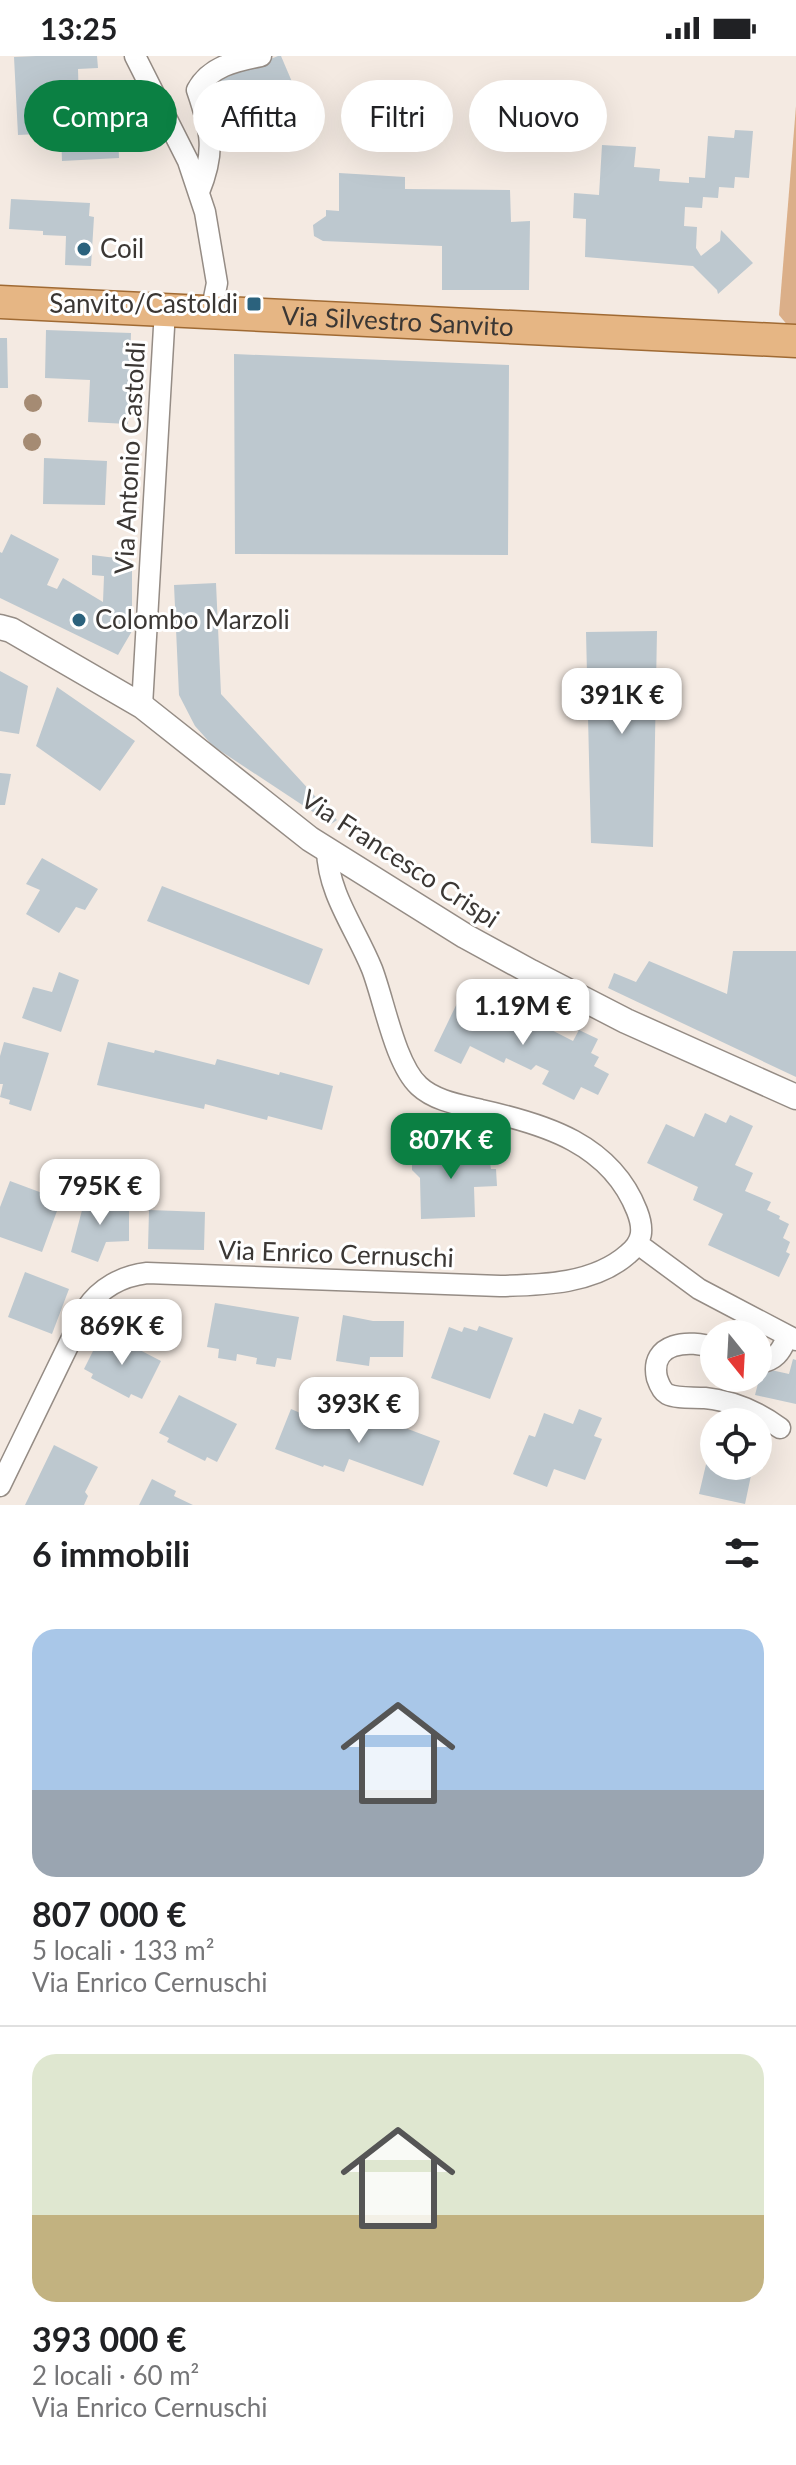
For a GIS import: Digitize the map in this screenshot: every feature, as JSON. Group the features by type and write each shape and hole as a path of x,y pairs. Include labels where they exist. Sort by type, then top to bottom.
{"main road":[{"name":"Via Silvestro Sanvito","path":"0,302 796,341"}],"street":[{"path":"135,56 188,161 205,212 217,283 211,313"},
{"path":"199,192 208,170 211,147 206,116 197,90 203,78 229,63 261,56"},
{"name":"Via Antonio Castoldi","path":"142,706 165,310"},
{"name":"Via Francesco Crispi","path":"0,627 11,630 142,706 300,832 465,936 626,1021 796,1097"},
{"path":"327,850 331,881 371,968 402,1059 413,1079 420,1087 443,1099 516,1117 563,1135 594,1152 611,1167 632,1200 642,1228 638,1244 699,1289 792,1338 772,1359"},
{"name":"Via Enrico Cernuschi","path":"0,1486 86,1309 98,1295 122,1279 147,1273 500,1286 547,1285 598,1271 619,1260 638,1244"},
{"path":"700,1344 682,1343 663,1352 656,1366 661,1389 677,1397 708,1398 736,1404 780,1428"}],"shaded area":[{"path":"796,106 796,328 789,327 779,315"}],"building":[{"path":"97,56 98,68 78,69 78,80 24,80 24,135 18,135 14,57"},
{"path":"281,56 291,80 219,80"},
{"path":"735,130 753,131 749,178 735,177 734,188 719,187 718,198 703,197 702,208 685,207 684,226 697,227 696,248 701,256 720,241 721,230 753,263 718,294 693,266 585,257 586,219 573,218 574,193 599,195 602,152 607,152 607,145 636,147 634,167 660,169 659,181 689,183 689,177 705,178 708,136 734,138"},
{"path":"62,152 119,152 119,158 62,161"},
{"path":"339,173 405,177 405,189 510,190 511,222 530,221 529,290 442,290 442,246 323,241 314,236 313,225 326,216 326,210 339,211"},
{"path":"11,199 90,203 89,216 94,217 91,266 65,265 66,236 9,229"},
{"path":"46,330 131,333 128,424 88,422 90,380 45,378"},
{"path":"0,338 7,338 8,388 0,388"},
{"path":"234,354 509,365 508,555 235,554"},
{"path":"44,458 107,461 105,505 43,504"},
{"path":"11,534 59,559 47,585 57,589 63,578 103,602 104,576 92,575 92,555 132,560 132,631 118,655 0,598 0,552"},
{"path":"216,583 221,694 337,820 331,824 213,746 195,726 179,695 174,585"},
{"path":"657,631 653,847 591,843 586,632"},
{"path":"0,671 28,686 19,734 0,731"},
{"path":"57,687 135,741 100,791 36,746"},
{"path":"0,773 11,774 5,805 0,805"},
{"path":"42,858 98,889 85,910 76,907 59,933 26,914 40,890 26,884"},
{"path":"162,886 323,949 309,985 147,921"},
{"path":"733,951 796,951 796,1077 608,988 614,973 636,982 649,961 727,994"},
{"path":"59,972 79,980 61,1032 22,1018 33,987 52,992"},
{"path":"462,993 527,1025 530,1019 573,1041 579,1030 598,1039 591,1053 599,1057 594,1066 609,1074 598,1095 581,1087 574,1100 542,1084 549,1071 536,1065 531,1070 506,1058 504,1063 470,1046 461,1064 434,1051"},
{"path":"4,1042 49,1053 31,1111 9,1104 10,1100 0,1097 3,1084 0,1084 0,1056"},
{"path":"108,1042 215,1065 217,1059 333,1086 322,1130 268,1116 267,1120 205,1104 204,1109 97,1085"},
{"path":"705,1113 726,1123 730,1115 753,1126 735,1165 753,1173 745,1191 771,1202 767,1210 789,1224 783,1238 790,1242 786,1252 790,1254 779,1277 708,1245 723,1214 693,1200 698,1187 647,1163 666,1124 694,1137"},
{"path":"430,1145 440,1151 481,1150 481,1163 490,1163 491,1169 496,1169 497,1186 474,1187 475,1217 421,1219 420,1178 412,1170 412,1161 421,1147"},
{"path":"10,1181 61,1200 42,1252 0,1237 0,1207"},
{"path":"86,1195 129,1206 129,1241 106,1242 98,1262 71,1252"},
{"path":"149,1210 205,1212 204,1250 148,1249"},
{"path":"25,1272 69,1289 52,1334 8,1317"},
{"path":"215,1303 299,1317 291,1360 277,1358 275,1367 256,1364 257,1358 237,1354 236,1361 218,1358 219,1349 207,1347"},
{"path":"343,1315 373,1321 404,1321 403,1357 370,1357 369,1366 336,1361"},
{"path":"479,1326 513,1338 490,1399 431,1378 449,1327 462,1332 464,1327 477,1331"},
{"path":"103,1331 161,1361 142,1399 131,1394 129,1398 91,1378 93,1374 84,1369"},
{"path":"793,1359 796,1360 796,1404 755,1395 756,1392 772,1392 772,1370 789,1374"},
{"path":"179,1395 237,1424 217,1462 207,1457 205,1461 167,1442 169,1438 159,1433"},
{"path":"291,1409 312,1418 314,1413 323,1416 324,1412 354,1423 351,1430 357,1433 365,1413 440,1441 423,1486 349,1459 344,1472 275,1449"},
{"path":"579,1409 602,1418 594,1436 602,1439 585,1480 554,1469 547,1487 513,1474 529,1435 535,1437 544,1413 573,1424"},
{"path":"54,1445 98,1467 85,1492 88,1496 84,1505 25,1505"},
{"path":"152,1479 176,1491 174,1496 193,1505 139,1505"},
{"path":"702,1480 750,1480 745,1504 699,1494"}],"place":[{"name":"Coil","path":"84,249"},
{"name":"Sanvito/Castoldi","path":"254,304"},
{"name":"Colombo Marzoli","path":"79,620"}]}
